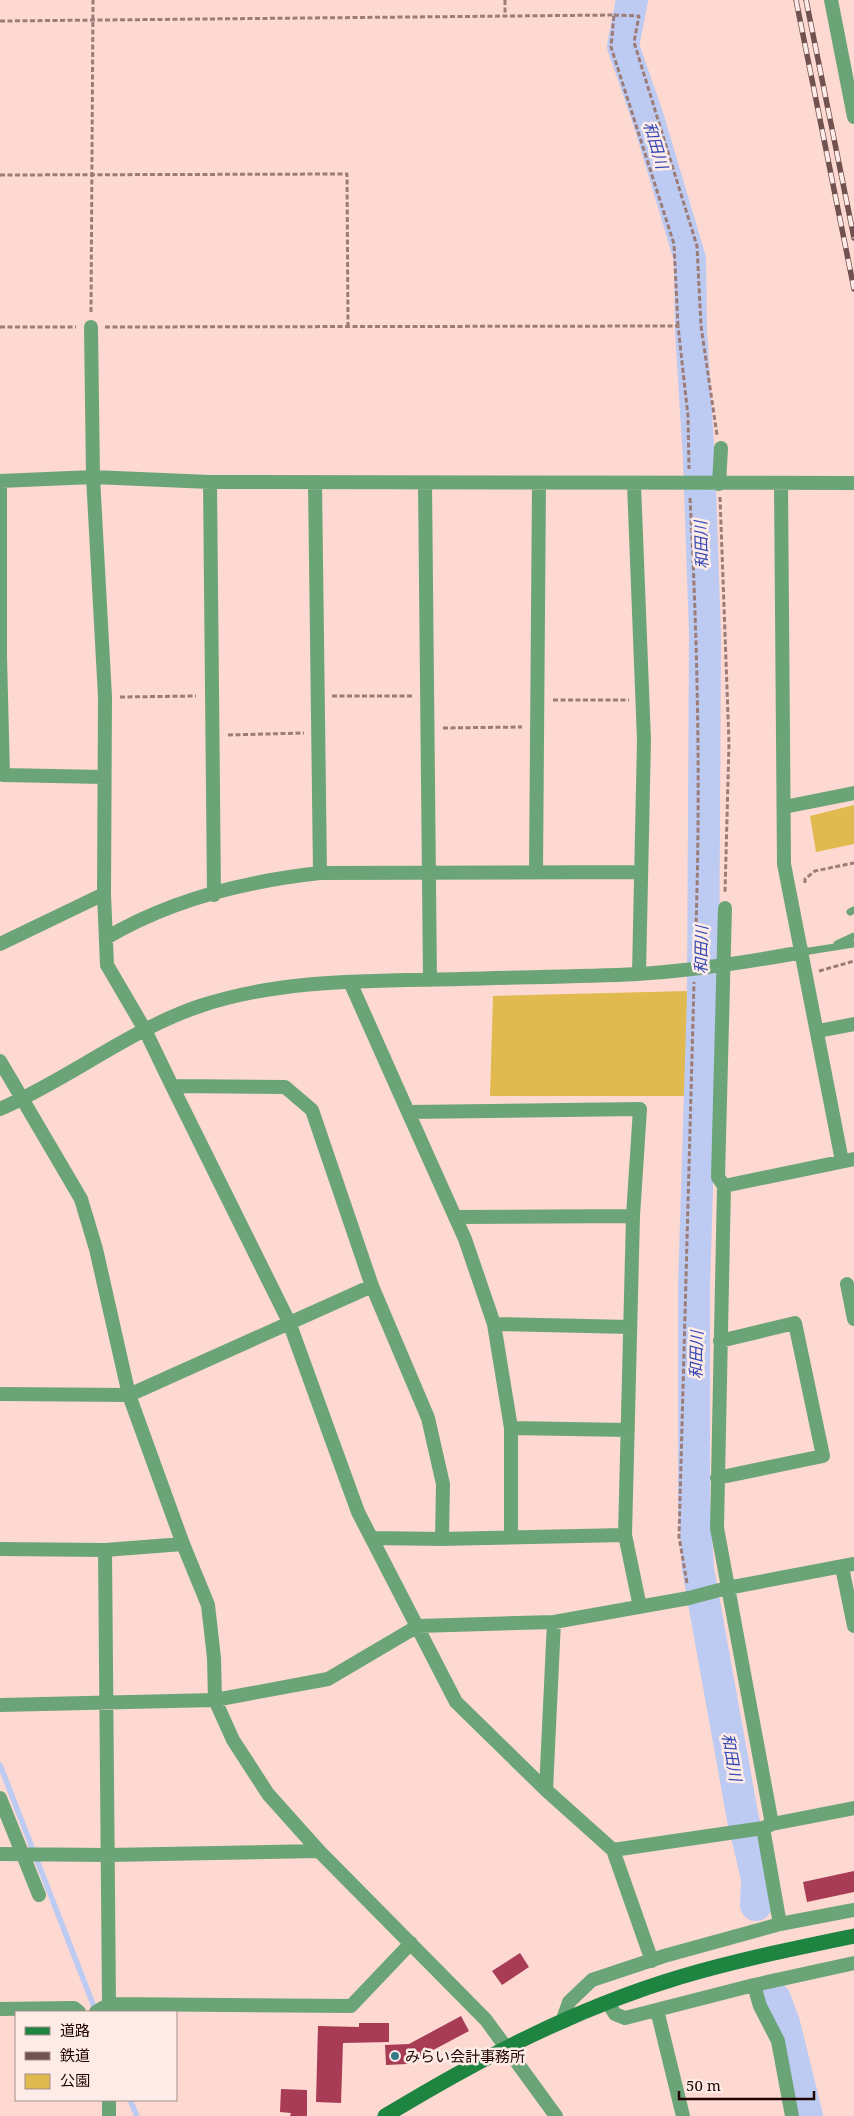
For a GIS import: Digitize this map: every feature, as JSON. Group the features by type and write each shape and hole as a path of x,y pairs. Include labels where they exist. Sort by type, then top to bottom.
{"street":[{"path":"831,0 854,117"},
{"path":"91,327 93,477 104,697 106,965 145,1030 289,1322 358,1512 456,1702 546,1790 613,1850 652,1960"},
{"path":"719,484 721,448"},
{"path":"104,777 3,775 0,657 0,481 93,477 210,482 854,483"},
{"path":"210,482 214,895"},
{"path":"316,482 320,873"},
{"path":"425,483 430,980"},
{"path":"536,872 539,483"},
{"path":"634,484 644,740 638,974"},
{"path":"724,1186 848,1160 818,1031 784,864 781,484"},
{"path":"784,806 854,793"},
{"path":"106,938 127,925 164,909 253,883 320,873 641,872"},
{"path":"0,944 104,894"},
{"path":"725,908 718,1177 724,1186 717,1528 721,1590 765,1827 780,1924"},
{"path":"0,1109 23,1099 145,1030 200,1006 248,994 316,984 350,982 638,974 723,965 803,952"},
{"path":"350,982 455,1217 494,1324 510,1428 512,1538"},
{"path":"818,1031 854,1024"},
{"path":"0,1061 81,1199 96,1249 129,1395 183,1544 208,1605 214,1658 216,1700 232,1740 268,1794 319,1851 486,2020 556,2116"},
{"path":"172,1086 284,1087 312,1110 372,1286 428,1418 443,1484 442,1539"},
{"path":"408,1112 640,1109 633,1216 625,1535 640,1607"},
{"path":"455,1217 633,1216"},
{"path":"847,1284 854,1319"},
{"path":"0,1394 129,1395 372,1286"},
{"path":"494,1324 630,1327"},
{"path":"717,1478 823,1456 795,1324 720,1341"},
{"path":"510,1428 628,1430"},
{"path":"372,1538 442,1539 625,1535"},
{"path":"0,1549 105,1550 183,1544"},
{"path":"105,1550 108,1855 103,2008 351,2006 411,1943"},
{"path":"0,1705 216,1700 328,1679 418,1626 554,1622 689,1598 848,1565 854,1626"},
{"path":"546,1790 554,1622"},
{"path":"0,1798 39,1895"},
{"path":"613,1850 765,1827 854,1808"},
{"path":"0,1854 108,1855 319,1851"},
{"path":"562,2022 570,2002 592,1980 652,1960 780,1924 854,1910"},
{"path":"385,2116 506,2047 608,2003 679,1977 756,1956 854,1936"},
{"path":"608,2003 616,2014 625,2018 754,1985 853,1967"},
{"path":"754,1985 760,2006 778,2041 791,2116"},
{"path":"0,2009 74,2008 78,2011"},
{"path":"657,2010 683,2116"},
{"path":"108,2116 109,2101"}],"lane":[{"path":"830,947 854,936"},
{"path":"803,952 854,944"}],"path":[{"path":"91,327 93,0"},
{"path":"505,0 505,17"},
{"path":"614,15 611,47 674,244 678,326 688,416 698,652 698,883 679,1537 689,1598"},
{"path":"0,22 639,16 634,42 697,246 701,326 715,426 721,448"},
{"path":"0,175 346,174 348,326"},
{"path":"0,327 678,326"},
{"path":"719,484 729,743 725,908"},
{"path":"104,697 212,696"},
{"path":"318,696 427,696"},
{"path":"537,700 642,700"},
{"path":"427,728 537,727"},
{"path":"212,735 319,733"},
{"path":"805,887 805,879 815,871 854,862"},
{"path":"824,970 854,961"}],"green space":[{"path":"854,805 854,844 816,852 810,816"},
{"path":"689,991 686,1096 490,1096 493,996"}],"building":[{"path":"854,1871 854,1892 807,1902 803,1882"},
{"path":"520,1953 529,1967 502,1985 492,1971"},
{"path":"461,2016 469,2031 407,2064 386,2065 385,2045 409,2044"},
{"path":"359,2023 389,2023 389,2042 343,2043 341,2103 316,2102 318,2026 359,2027"},
{"path":"281,2089 307,2090 307,2116 290,2116 291,2113 280,2112"}],"waterway":[{"name":"和田川","path":"632,0 623,46 648,118 690,259 691,330 699,460 705,635 703,994 694,1287 694,1501 698,1569 743,1819 757,1878 756,1905"},
{"path":"0,1765 96,2011"},
{"name":"和田川","path":"775,1999 784,2023 807,2116"},
{"path":"130,2101 137,2116"}],"railway":[{"path":"796,0 854,289"},
{"path":"806,0 854,238"}],"place":[{"name":"みらい会計事務所","path":"395,2056"}]}
